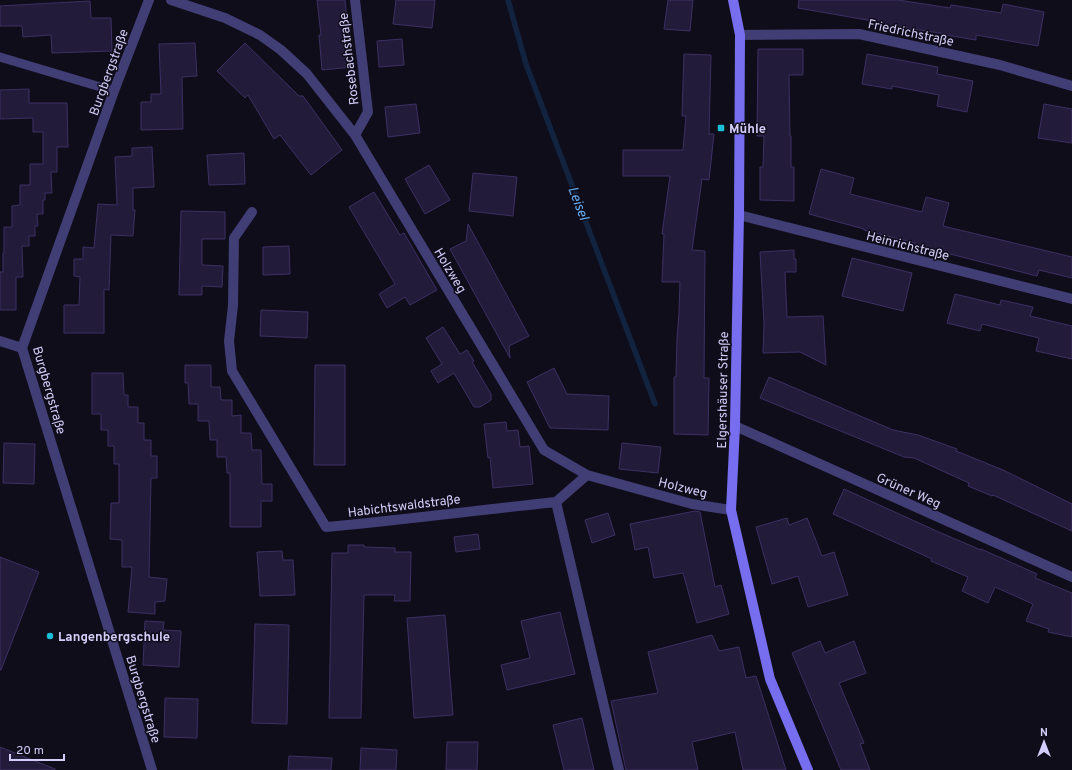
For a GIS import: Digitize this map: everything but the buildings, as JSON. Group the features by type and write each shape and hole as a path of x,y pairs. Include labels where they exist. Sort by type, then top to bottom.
{"street":[{"name":"Burgbergstraße","path":"149,0 114,91 22,348 152,770"},
{"name":"Holzweg","path":"171,0 225,18 260,35 281,50 307,74 355,135 544,450 587,475 692,504 731,510"},
{"name":"Rosebachstraße","path":"355,0 368,112 355,135"},
{"name":"Elgershäuser Straße","path":"733,0 740,35 739,215 735,426 731,510 770,679 808,770"},
{"name":"Friedrichstraße","path":"740,35 859,34 1000,65 1072,86"},
{"name":"Habichtswaldstraße","path":"252,212 234,238 233,305 228,341 232,371 326,527 556,502"},
{"name":"Heinrichstraße","path":"739,215 1072,299"},
{"path":"0,341 22,348"},
{"name":"Grüner Weg","path":"735,426 1072,577"},
{"path":"587,475 556,502 619,770"}],"lane":[{"path":"0,58 114,91"}],"waterway":[{"name":"Leisel","path":"508,0 526,64 655,404"}],"place":[{"name":"Mühle","path":"721,128"},
{"name":"Langenbergschule","path":"50,636"}]}
